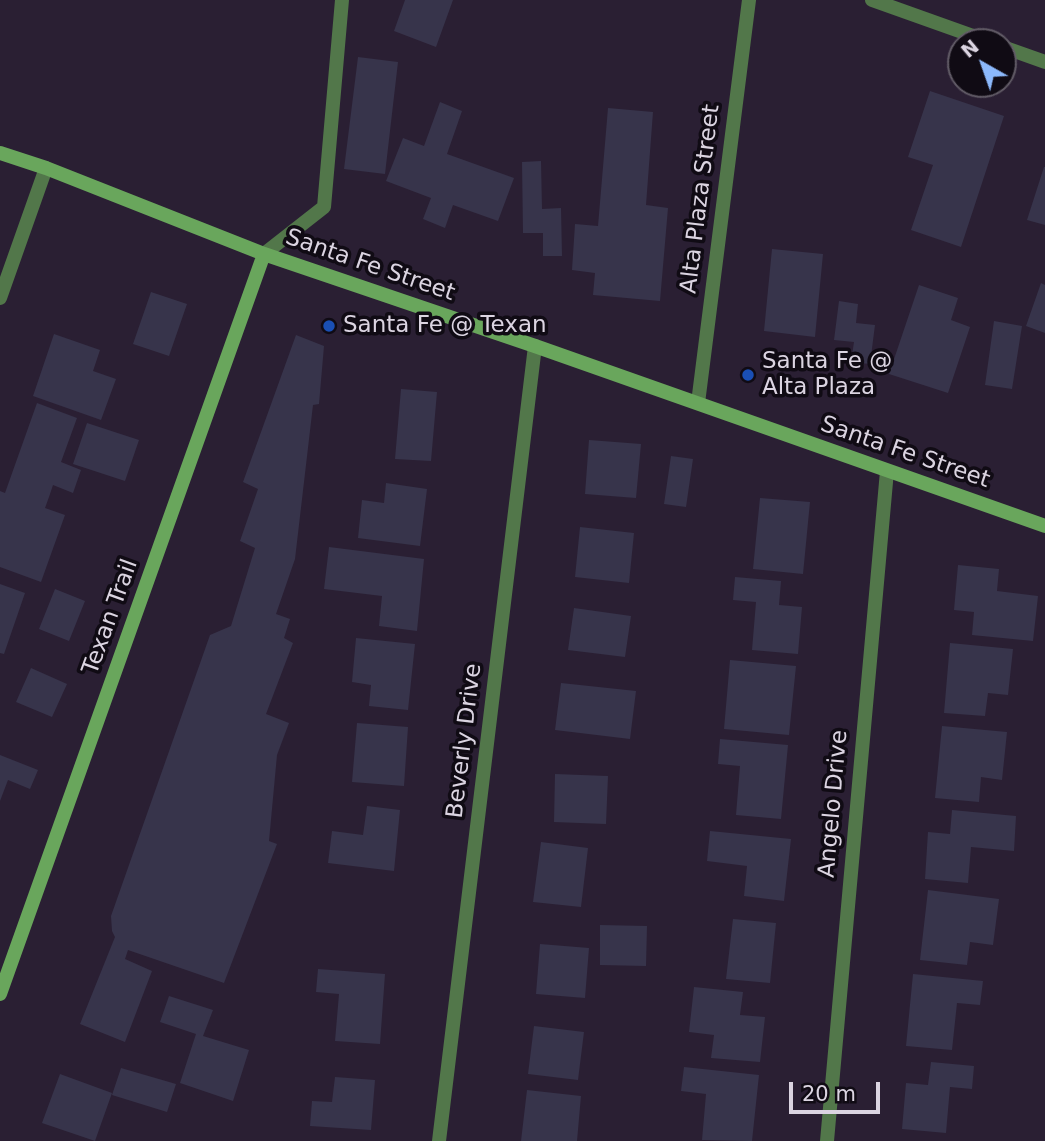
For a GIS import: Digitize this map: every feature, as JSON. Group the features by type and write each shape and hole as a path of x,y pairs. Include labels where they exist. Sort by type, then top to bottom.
{"main road":[{"name":"Santa Fe Street","path":"0,152 264,254 535,346 1045,526"},
{"name":"Texan Trail","path":"0,994 264,254"}],"street":[{"path":"264,254 324,207 342,0"},
{"name":"Alta Plaza Street","path":"698,403 749,0"},
{"path":"872,0 951,28"},
{"path":"1017,52 1045,62"},
{"path":"0,298 46,168"},
{"name":"Beverly Drive","path":"439,1141 535,346"},
{"name":"Angelo Drive","path":"827,1141 887,471"}],"building":[{"path":"405,0 453,0 436,47 394,31"},
{"path":"358,57 398,62 385,174 344,169"},
{"path":"930,91 1004,116 961,247 911,230 933,165 908,157"},
{"path":"440,102 462,111 447,154 514,178 498,221 453,205 445,228 423,219 431,198 386,181 403,138 424,146"},
{"path":"608,108 653,112 646,205 668,208 660,301 593,295 595,273 572,270 575,224 598,226"},
{"path":"541,161 542,209 561,208 562,256 543,256 543,233 523,233 522,162"},
{"path":"1045,167 1045,225 1027,220"},
{"path":"772,249 823,254 815,337 764,331"},
{"path":"1041,283 1045,285 1045,333 1026,326"},
{"path":"919,285 958,298 951,320 970,327 948,393 889,374"},
{"path":"151,292 187,304 169,356 133,344"},
{"path":"839,301 858,304 856,323 875,325 870,364 851,362 854,342 834,340"},
{"path":"994,321 1022,326 1012,389 985,385"},
{"path":"54,334 100,350 93,371 116,379 101,420 33,396"},
{"path":"296,335 324,346 319,404 313,405 295,559 276,614 290,619 284,638 293,643 266,714 289,723 277,755 269,841 277,844 224,983 128,950 125,959 152,971 125,1042 80,1024 115,937 111,916 210,635 231,626 255,548 240,541 258,489 243,482"},
{"path":"401,389 437,392 431,461 395,459"},
{"path":"37,403 77,418 61,462 81,470 73,493 53,485 45,508 65,515 41,582 0,567 0,491 5,493"},
{"path":"87,423 139,440 125,481 73,464"},
{"path":"589,440 641,444 636,498 585,494"},
{"path":"671,456 693,459 686,507 664,504"},
{"path":"386,483 427,489 420,546 358,538 362,500 384,503"},
{"path":"760,498 810,502 803,574 753,569"},
{"path":"580,527 634,533 629,583 575,577"},
{"path":"329,547 424,559 417,631 379,626 382,596 324,589"},
{"path":"958,565 999,569 997,591 1038,596 1033,641 972,635 974,612 954,610"},
{"path":"735,577 781,581 779,605 802,607 798,654 752,650 756,602 733,600"},
{"path":"0,584 25,593 4,654 0,653"},
{"path":"55,589 85,601 69,641 39,629"},
{"path":"574,608 631,616 625,657 568,650"},
{"path":"356,638 415,644 408,710 369,706 371,685 352,682"},
{"path":"950,643 1013,649 1008,695 988,693 985,716 944,713"},
{"path":"730,660 796,666 789,735 724,729"},
{"path":"31,668 67,684 52,717 16,702"},
{"path":"561,683 636,691 630,739 555,730"},
{"path":"357,723 408,727 404,786 352,782"},
{"path":"942,726 1007,732 1002,780 981,777 979,802 935,798"},
{"path":"720,739 788,745 781,819 736,815 740,766 718,764"},
{"path":"0,755 38,770 30,789 8,780 0,801"},
{"path":"555,774 608,776 606,824 554,822"},
{"path":"367,806 400,810 394,871 328,863 332,831 363,835"},
{"path":"952,810 1016,816 1014,851 971,847 968,883 925,879 928,832 950,834"},
{"path":"710,831 791,839 784,901 744,896 747,866 707,861"},
{"path":"541,842 588,848 581,907 533,902"},
{"path":"928,890 999,899 993,945 970,942 967,965 920,960"},
{"path":"733,919 776,923 770,983 726,979"},
{"path":"600,925 647,926 646,966 600,965"},
{"path":"540,944 589,948 585,998 536,994"},
{"path":"318,969 385,974 380,1044 335,1041 339,994 316,992"},
{"path":"913,974 983,981 980,1005 957,1003 952,1050 906,1046"},
{"path":"694,987 743,992 740,1015 765,1017 760,1062 711,1058 714,1035 689,1032"},
{"path":"169,996 213,1010 203,1036 249,1050 233,1101 180,1083 196,1034 160,1022"},
{"path":"534,1026 584,1032 578,1080 528,1074"},
{"path":"931,1062 974,1066 972,1089 950,1087 946,1133 902,1129 906,1083 928,1085"},
{"path":"684,1067 759,1075 752,1141 702,1140 706,1094 681,1091"},
{"path":"121,1068 176,1084 167,1112 112,1095"},
{"path":"60,1074 112,1093 95,1141 42,1123"},
{"path":"335,1077 375,1080 371,1130 310,1126 312,1101 332,1102"},
{"path":"527,1090 581,1096 577,1141 521,1141"}],"place":[{"name":"Santa Fe @ Texan","path":"329,326"},
{"name":"Santa Fe @ Alta Plaza","path":"748,375"}]}
